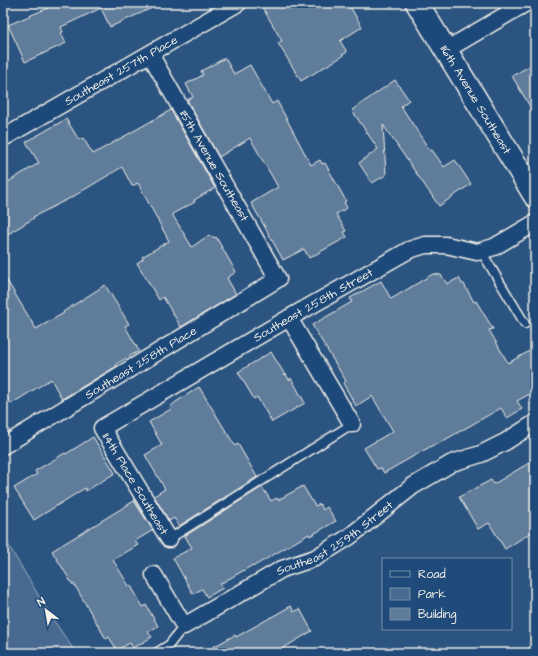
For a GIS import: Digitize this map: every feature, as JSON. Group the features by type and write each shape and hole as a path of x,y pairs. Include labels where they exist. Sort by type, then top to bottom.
{"main road":[{"name":"116th Avenue Southeast","path":"417,3 535,196"}],"street":[{"name":"Southeast 257th Place","path":"3,138 238,3"},
{"path":"446,50 526,3"},
{"name":"115th Avenue Southeast","path":"150,54 278,279"},
{"name":"Southeast 258th Street","path":"102,428 409,250 425,245 446,245 477,252 494,247 535,223"},
{"name":"Southeast 258th Place","path":"3,446 278,279"},
{"path":"290,318 352,424"},
{"name":"Southeast 259th Street","path":"184,626 282,569 315,558 349,538 413,486 452,463 481,454 505,442 535,423"},
{"name":"114th Place Southeast","path":"102,428 169,539"},
{"path":"154,575 184,626"}],"lane":[{"path":"481,251 525,324"},
{"path":"169,539 352,424"},
{"path":"156,653 169,645 184,626"}],"green space":[{"path":"3,536 52,618 76,653 3,653"}],"building":[{"path":"56,3 163,3 110,27 101,8 61,27 63,32 61,33 66,43 25,62 8,25 48,8"},
{"path":"260,3 348,3 362,27 340,41 347,52 342,55 343,56 301,81 278,43 282,41"},
{"path":"225,58 234,74 250,65 272,104 277,101 311,165 320,160 322,164 325,163 346,201 344,202 347,208 336,214 346,231 344,232 347,237 309,258 304,249 283,260 251,203 278,187 250,138 219,157 187,100 193,97 186,84 203,75 201,71"},
{"path":"535,63 535,115 512,76"},
{"path":"395,80 409,100 401,106 430,151 432,150 444,167 455,160 471,184 439,206 383,125 386,175 372,183 359,163 378,149 352,110"},
{"path":"171,110 215,188 194,200 195,202 172,214 192,247 209,235 210,237 216,237 236,272 227,278 236,294 181,327 163,297 159,300 137,263 143,259 142,257 169,241 138,183 132,186 122,167 74,196 33,217 34,218 3,237 3,185 39,163 26,142 66,119 79,140 83,138 93,154"},
{"path":"3,274 36,329 64,313 63,312 105,285 129,324 125,326 139,351 62,399 51,379 11,404 3,391"},
{"path":"433,274 441,275 447,284 459,278 474,302 476,301 493,329 489,330 508,363 535,348 535,391 517,401 522,409 507,418 501,408 384,473 381,468 377,469 364,448 393,431 372,396 356,406 343,383 346,381 312,325 352,302 350,298 381,281 391,299"},
{"path":"271,352 285,375 286,374 289,380 291,378 305,403 272,422 257,397 254,399 238,372"},
{"path":"199,387 235,446 238,444 257,477 179,526 174,518 169,521 154,496 165,489 145,455 162,445 149,422 171,409 170,407 176,402"},
{"path":"93,437 115,473 86,491 85,488 34,520 14,488 37,474 35,471"},
{"path":"535,460 535,530 505,549 489,523 478,529 459,497 491,480 494,484"},
{"path":"303,486 315,506 320,504 323,510 327,507 336,521 310,536 309,534 220,584 223,588 207,597 202,589 193,594 173,558 192,548 185,536 262,487 271,501 277,498 278,500"},
{"path":"134,501 153,530 135,541 138,545 113,560 143,607 146,605 158,626 148,632 152,637 133,648 130,643 117,650 109,637 106,639 74,584 73,585 52,551"},
{"path":"291,606 294,612 300,609 312,631 275,653 202,653 235,635 236,637"}]}
